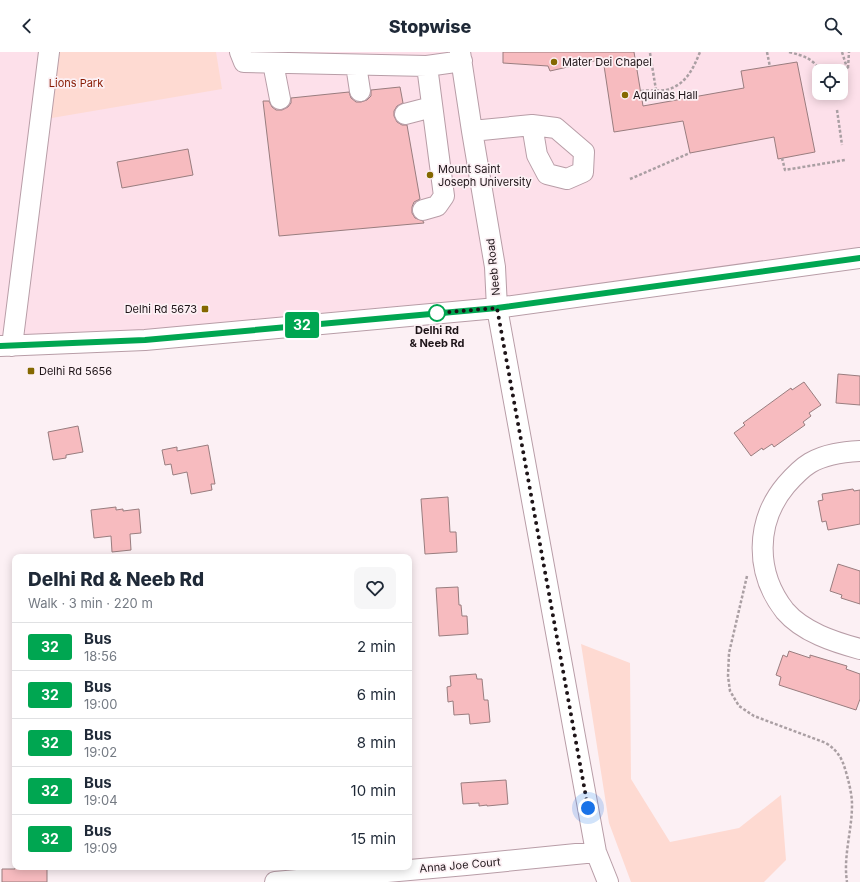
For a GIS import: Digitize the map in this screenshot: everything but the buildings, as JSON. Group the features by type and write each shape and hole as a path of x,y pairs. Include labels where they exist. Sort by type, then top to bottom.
{"street":[{"path":"49,52 6,346 145,340 497,308 860,258"},
{"path":"240,52 244,62 356,65 427,66 461,57"},
{"name":"Neeb Road","path":"461,57 495,268 497,308 596,852 608,882"},
{"path":"273,63 280,99"},
{"path":"356,65 360,91"},
{"path":"423,210 437,206 444,196 427,66"},
{"path":"405,114 432,107"},
{"path":"472,131 532,125"},
{"path":"860,451 824,457 810,463 794,475 779,494 768,514 763,534 762,554 767,577 774,596 786,612 797,623 814,633 860,649"},
{"name":"Anna Joe Court","path":"412,870 596,852"},
{"name":"Anna Joe Court","path":"275,882 407,870"}],"path":[{"path":"641,91 666,90 683,82 694,68 700,52"},
{"path":"767,52 770,67"},
{"path":"789,52 806,56 816,64"},
{"path":"842,52 848,71 849,52"},
{"path":"650,53 656,90"},
{"path":"837,110 842,145"},
{"path":"630,178 690,153"},
{"path":"782,158 785,170 845,160"},
{"path":"764,566 749,572 746,578 729,654 728,676 730,691 739,706 754,716 826,743 834,748 842,760 850,787 852,805 846,862 847,882"}],"shaded area":[{"name":"Mount Saint Joseph University","path":"0,52 860,52 860,258 497,308 0,346"}],"green space":[{"name":"Lions Park","path":"49,52 216,52 222,89 40,120"},
{"path":"581,644 630,663 631,779 670,842 739,828 781,795 786,860 764,882 631,882 609,823"}],"bus line":[{"name":"32","path":"0,346 145,340 497,308 860,258"}],"place":[{"name":"Mater Dei Chapel","path":"554,62"},
{"name":"Aquinas Hall","path":"625,95"},
{"name":"Mount Saint Joseph University","path":"430,175"},
{"name":"Delhi Rd 5673","path":"205,309"},
{"name":"Delhi Rd & Neeb Rd","path":"437,313"},
{"name":"Delhi Rd 5656","path":"31,371"}],"route":[{"path":"437,313 497,308 588,808"}]}
